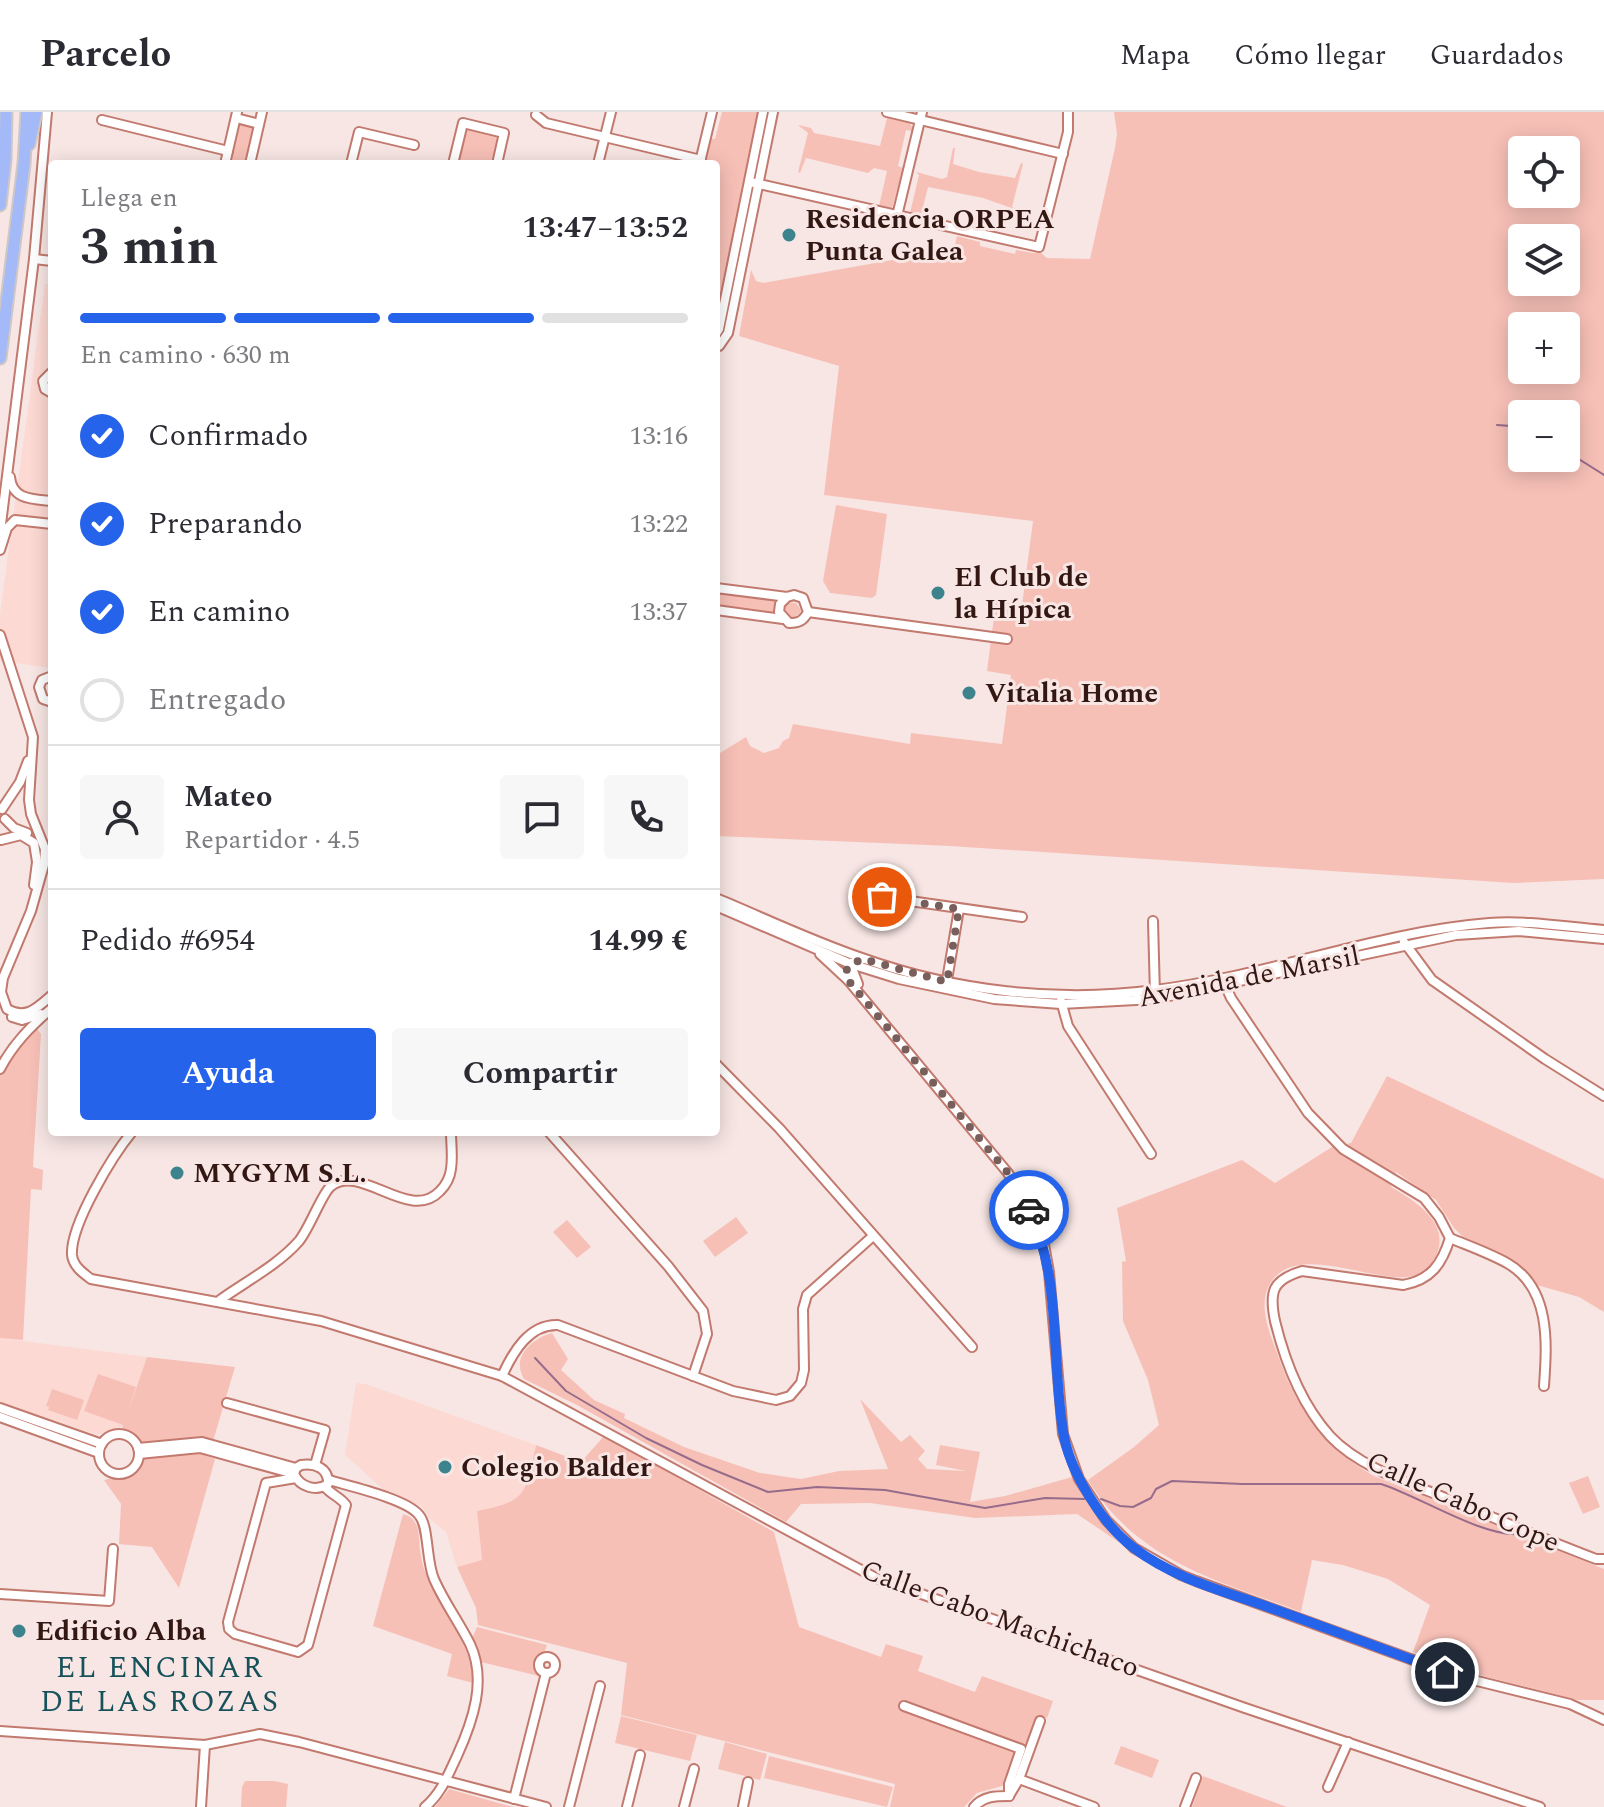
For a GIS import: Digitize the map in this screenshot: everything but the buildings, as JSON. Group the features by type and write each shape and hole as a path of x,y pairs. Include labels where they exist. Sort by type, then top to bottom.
{"highway":[{"path":"0,205 6,112"},
{"path":"0,358 24,164 27,112"},
{"path":"24,164 36,112"}],"street":[{"path":"0,532 34,259 47,112"},
{"path":"251,160 262,112"},
{"path":"599,160 611,112"},
{"path":"700,160 712,112"},
{"path":"720,345 728,333 763,112"},
{"path":"720,325 773,112"},
{"path":"887,112 921,116 1063,154"},
{"path":"754,183 1039,247 1068,132 1068,112"},
{"path":"226,160 237,115 259,124"},
{"path":"536,115 546,123 692,160"},
{"path":"897,216 921,116"},
{"path":"102,120 228,151"},
{"path":"454,160 463,123 504,133 498,160"},
{"path":"352,160 359,132 414,145"},
{"path":"34,259 48,261"},
{"path":"9,460 11,488 18,495 48,501"},
{"path":"0,550 7,528 15,520 48,523"},
{"path":"720,589 787,597 794,595 803,598 808,612 798,623 789,623 783,619 720,611"},
{"path":"783,619 779,612 780,604 787,597"},
{"path":"808,612 1007,639"},
{"path":"0,635 29,723 32,748 31,814 45,849 44,865 31,911 6,969 2,1002 15,1013 33,1011 48,998"},
{"path":"48,678 42,680 39,687 43,699 48,701"},
{"path":"32,748 20,782 1,806 5,819 14,828 31,835 40,847 37,892"},
{"path":"0,974 28,909 37,862 37,850 29,838 21,835 0,840 5,819"},
{"path":"882,897 1022,917"},
{"name":"Avenida de Marsil","path":"720,900 863,959 994,999 1061,1000 1155,995 1491,923 1604,930"},
{"name":"Avenida de Marsil","path":"720,908 851,964 946,986"},
{"path":"946,986 959,909"},
{"path":"1153,921 1155,995"},
{"name":"Avenida de Marsil","path":"1404,941 1492,931 1604,939"},
{"path":"1404,941 1432,980 1604,1096"},
{"path":"813,948 855,985"},
{"path":"841,950 851,964"},
{"path":"863,959 851,964 846,971 1008,1173 1043,1239 1049,1272 1063,1434 1079,1479 1106,1520 1134,1548 1181,1575 1457,1676 1570,1704 1604,1720"},
{"path":"855,985 872,971"},
{"path":"1224,982 1308,1113 1343,1149 1424,1198 1450,1238 1510,1265 1525,1278 1542,1308 1547,1337 1544,1386"},
{"path":"1061,1000 1068,1026 1151,1154"},
{"path":"0,1006 4,1012 22,1020 32,1019 48,1011"},
{"path":"0,1069 9,1051 48,1012"},
{"path":"720,1068 779,1128 972,1347"},
{"name":"Calle Cabo Machichaco","path":"129,1136 111,1161 77,1226 72,1256 78,1269 91,1279 220,1300 321,1321 502,1376 876,1578 1540,1807"},
{"path":"220,1300 298,1242 330,1188 343,1181 358,1182 414,1201 437,1195 446,1184 451,1170 451,1136"},
{"path":"553,1136 668,1266 703,1311 707,1334 693,1376"},
{"path":"502,1376 512,1354 529,1335 546,1325 572,1328 733,1391 776,1400 790,1396 801,1383 804,1370 803,1309 807,1295 873,1236"},
{"name":"Calle Cabo Cope","path":"1450,1238 1445,1256 1435,1271 1423,1280 1412,1283 1403,1285 1302,1271 1287,1275 1277,1285 1271,1299 1279,1338 1296,1386 1331,1437 1375,1469 1543,1539 1596,1559 1604,1559"},
{"path":"227,1403 325,1430 315,1465"},
{"path":"0,1408 101,1448"},
{"path":"0,1417 101,1448"},
{"path":"101,1448 112,1436 124,1435 138,1451"},
{"path":"101,1448 107,1470 118,1474 135,1466 138,1451"},
{"path":"138,1451 200,1448 295,1473 312,1488 327,1483 380,1495 418,1512 425,1525 426,1551 434,1578 471,1647 478,1679 478,1692 466,1737 446,1780 425,1807"},
{"path":"315,1465 321,1468 330,1493 341,1498 346,1505 308,1645 298,1652 235,1634 229,1629 228,1622 266,1483 315,1465"},
{"path":"0,1594 109,1601 113,1549"},
{"path":"514,1799 546,1673"},
{"path":"569,1807 600,1686"},
{"path":"904,1706 1021,1749 1009,1784 1009,1796"},
{"path":"1009,1796 1019,1779 1040,1721"},
{"path":"0,1731 205,1745 260,1734 546,1807"},
{"path":"1328,1787 1348,1742"},
{"path":"201,1807 205,1745"},
{"path":"627,1807 640,1755"},
{"path":"684,1807 694,1769"},
{"path":"1185,1807 1196,1778"},
{"path":"1019,1779 1068,1802 1094,1807"},
{"path":"743,1807 748,1782"},
{"path":"974,1807 979,1801 1009,1796"}],"shaded area":[{"path":"722,112 759,112 720,304 720,160 706,160 710,138 715,139"},
{"path":"1114,112 1604,112 1604,879 1513,883 950,846 720,836 720,753 746,737 750,746 764,753 779,748 789,738 793,724 910,744 911,733 1002,744 1011,675 987,671 996,601 1022,605 1033,521 824,495 839,366 739,336 751,270 756,281 763,283 954,249 957,236 980,242 980,246 1015,254 1016,250 1040,252 1047,258 1090,259 1115,148"},
{"path":"887,118 910,123 912,127 912,131 906,130 898,166 903,168 892,208 879,206 887,171 874,168 868,173 806,158 798,172 808,133 798,125 811,128 814,133 880,146"},
{"path":"241,123 255,128 247,160 230,160"},
{"path":"467,127 499,134 493,160 459,160"},
{"path":"953,148 953,164 979,172 1015,178 1023,164 1012,207 1023,212 983,198 928,187 921,215 910,213 919,175 916,172 942,179 947,177"},
{"path":"45,284 48,284 48,667 0,661 0,614"},
{"path":"836,505 887,514 876,595 872,598 830,593 823,581"},
{"path":"720,594 796,603 801,610 793,618 720,609"},
{"path":"36,1027 41,1034 33,1167 43,1170 42,1190 31,1189 23,1340 0,1338 0,1076 21,1042"},
{"path":"1387,1076 1604,1179 1604,1312 1579,1297 1537,1285 1512,1259 1462,1236 1436,1200 1396,1172 1391,1187 1422,1208 1436,1226 1439,1248 1431,1264 1423,1272 1408,1277 1376,1275 1322,1265 1290,1267 1277,1275 1266,1295 1266,1317 1272,1340 1305,1413 1328,1441 1357,1465 1374,1476 1604,1569 1604,1700 1578,1700 1483,1676 1413,1652 1430,1605 1388,1579 1343,1565 1312,1560 1301,1612 1210,1578 1155,1549 1131,1531 1108,1508 1088,1480 1159,1425 1148,1380 1123,1321 1122,1262 1126,1261 1117,1208 1242,1160 1275,1183 1332,1147 1351,1143"},
{"path":"736,1217 748,1233 715,1257 703,1241"},
{"path":"567,1220 591,1247 577,1258 553,1232"},
{"path":"552,1333 568,1359 561,1370 594,1400 684,1447 760,1473 801,1479 839,1471 888,1469 860,1399 901,1442 910,1435 925,1451 918,1459 927,1469 966,1471 936,1465 940,1445 980,1452 970,1502 1005,1496 1072,1477 1100,1520 1120,1543 1077,1514 975,1518 870,1503 801,1504 786,1522 577,1405 524,1379 520,1363 525,1350 530,1344"},
{"path":"0,1338 147,1357 122,1427 97,1435 0,1402"},
{"path":"147,1357 235,1367 213,1441 201,1437 141,1444 133,1434 122,1428 123,1425 84,1411 98,1374 136,1387 128,1412"},
{"name":"Colegio Balder","path":"356,1383 536,1445 522,1495 507,1505 477,1511 482,1560 457,1567 446,1532 430,1519 421,1506 383,1489 345,1455"},
{"path":"52,1389 84,1400 77,1420 48,1410 46,1406"},
{"path":"604,1436 774,1532 799,1627 881,1657 886,1644 923,1656 918,1671 975,1692 982,1676 1053,1701 1047,1718 1039,1716 1014,1785 977,1793 964,1807 890,1807 895,1784 621,1715 627,1663 478,1625 476,1608 457,1567 482,1560 477,1511 506,1503 522,1493 536,1445 581,1462"},
{"path":"195,1452 215,1459 179,1588 152,1547 119,1544 121,1504 104,1480 136,1473 142,1457"},
{"path":"1588,1476 1600,1507 1583,1514 1569,1483"},
{"path":"403,1514 416,1523 424,1568 465,1648 473,1683 447,1676 452,1654 373,1626"},
{"path":"477,1627 547,1645 537,1660 539,1676 481,1662 473,1636"},
{"path":"621,1716 697,1735 690,1761 615,1743"},
{"path":"725,1742 767,1754 760,1780 718,1769"},
{"path":"1121,1746 1159,1760 1152,1778 1114,1764"},
{"path":"769,1756 893,1787 887,1807 764,1778"},
{"path":"1203,1776 1287,1807 1192,1807"},
{"path":"245,1781 288,1784 286,1807 241,1807"},
{"path":"449,1789 513,1807 435,1807"}],"waterway":[{"path":"1497,425 1508,426"},
{"path":"1580,460 1604,475"},
{"path":"535,1358 566,1391 646,1438 768,1492 817,1487 885,1490 985,1508 1045,1498 1085,1499"},
{"path":"1101,1499 1133,1507 1151,1498 1156,1489 1172,1481 1381,1484 1469,1523 1519,1534"}],"way so far":[{"path":"882,897 959,909 947,982 863,959 851,964 846,971 848,980 1008,1173 1029,1210"}],"place":[{"name":"Residencia ORPEA Punta Galea","path":"789,235"},
{"name":"El Club de la Hípica","path":"938,593"},
{"name":"Vitalia Home","path":"969,693"},
{"name":"MYGYM S.L.","path":"177,1173"},
{"name":"Colegio Balder","path":"445,1467"},
{"name":"Edificio Alba","path":"19,1631"}],"district":[{"name":"EL ENCINAR DE LAS ROZAS","path":"160,1685"}],"route":[{"path":"1029,1210 1043,1239 1049,1272 1063,1434 1079,1479 1106,1520 1134,1548 1181,1575 1445,1672"}]}
